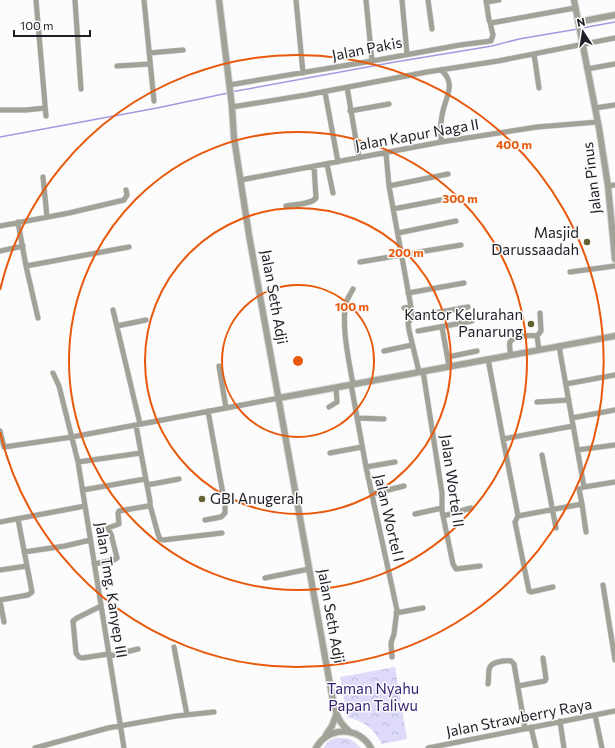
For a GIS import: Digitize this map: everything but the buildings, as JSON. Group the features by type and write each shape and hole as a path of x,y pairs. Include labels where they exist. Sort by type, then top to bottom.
{"street":[{"path":"36,0 46,116"},
{"path":"75,0 81,89"},
{"path":"144,0 154,101"},
{"name":"Jalan Seth Adji","path":"219,0 232,107 234,138 249,235 336,715"},
{"path":"296,0 304,73"},
{"path":"366,0 372,61"},
{"path":"402,0 407,54"},
{"path":"428,0 432,30"},
{"path":"499,0 486,1 490,22 575,8"},
{"name":"Jalan Pinus","path":"574,0 598,122 608,186 615,259"},
{"path":"579,24 615,15"},
{"name":"Jalan Pakis","path":"229,86 407,54 491,41 493,35 490,22"},
{"path":"232,107 498,61 615,38"},
{"path":"149,53 183,50"},
{"path":"534,54 539,88"},
{"path":"117,66 150,64"},
{"path":"587,69 615,64"},
{"path":"441,70 446,75 450,84 442,117 441,142"},
{"path":"347,87 350,111 360,158"},
{"path":"324,92 338,162"},
{"path":"350,111 389,104"},
{"path":"595,108 615,105"},
{"path":"0,110 45,108"},
{"name":"Jalan Kapur Naga II","path":"241,180 441,142 537,127 598,122"},
{"path":"386,153 389,186 413,317 468,307"},
{"path":"327,164 333,194"},
{"path":"286,206 315,200 314,166"},
{"path":"389,186 448,174"},
{"path":"43,177 47,217"},
{"path":"608,186 615,185"},
{"path":"0,226 124,200 127,195 126,190"},
{"path":"393,209 451,198"},
{"path":"398,233 456,221"},
{"path":"18,222 38,318"},
{"path":"360,262 461,245"},
{"path":"0,251 22,246"},
{"path":"26,266 129,247"},
{"path":"570,272 615,266"},
{"path":"408,294 464,283"},
{"name":"Jalan Wortel I","path":"353,289 347,301 345,324 348,355 362,447 390,573 396,613 394,634 391,643 392,657"},
{"path":"404,308 411,307"},
{"path":"113,310 138,424 141,453 150,505 160,539 163,540 222,534"},
{"path":"539,350 538,336 541,331 540,313"},
{"name":"Jalan Wortel II","path":"413,317 408,323 412,345 421,372 442,493 443,516 454,567 456,569 460,569 480,566"},
{"path":"117,326 146,320"},
{"path":"418,331 472,321"},
{"path":"442,327 450,366"},
{"path":"510,355 510,345 513,339 530,335 538,336"},
{"path":"0,431 2,448 72,437 615,336"},
{"path":"384,351 412,345"},
{"path":"559,346 584,487"},
{"path":"448,357 477,351"},
{"path":"488,359 518,516 516,522 529,591 531,592 553,587"},
{"path":"219,366 226,408"},
{"name":"Jalan Tmg. Kanyep III","path":"54,374 59,386 78,462 124,748"},
{"path":"566,384 615,375"},
{"path":"329,407 337,402 336,387"},
{"path":"537,402 569,400"},
{"path":"572,418 615,410"},
{"path":"205,520 221,517 225,513 225,505 208,411"},
{"path":"357,418 384,419"},
{"path":"503,439 573,426"},
{"path":"577,450 615,445"},
{"path":"330,453 362,447"},
{"path":"78,462 141,453"},
{"path":"542,455 556,528"},
{"path":"366,467 395,462"},
{"path":"83,490 145,478"},
{"path":"147,485 179,479"},
{"path":"586,532 579,488 615,482"},
{"path":"372,494 404,486"},
{"path":"518,516 582,504"},
{"path":"94,564 117,558 108,528 120,524 118,511 150,505"},
{"path":"0,522 85,506"},
{"path":"415,514 442,508"},
{"path":"443,516 472,508"},
{"path":"4,622 0,601 28,595 32,592 18,519"},
{"path":"24,552 65,546 90,540"},
{"path":"0,570 27,566"},
{"path":"265,578 309,569"},
{"path":"604,585 615,660"},
{"path":"101,606 72,622 76,653 79,657 110,655 138,649"},
{"path":"396,613 423,608"},
{"path":"174,646 187,714"},
{"path":"518,686 545,681 543,658"},
{"path":"488,684 488,669 490,666 495,663 509,660 514,664 525,728"},
{"name":"Jalan Strawberry Raya","path":"428,748 615,711"},
{"path":"35,748 120,726 187,714 214,712"},
{"path":"336,715 344,727 349,731 363,737 371,748"},
{"path":"316,748 332,726 336,715"},
{"path":"595,715 602,748"},
{"path":"560,721 564,748"},
{"path":"531,727 536,748"},
{"path":"325,737 334,732 349,731"}],"green space":[{"name":"Taman Nyahu Papan Taliwu","path":"395,667 407,739 382,744 375,733 368,726 347,717 340,677"},
{"path":"335,738 350,740 361,748 323,748 329,741"}],"waterway":[{"path":"582,28 615,22"},
{"path":"231,92 492,46 519,39 578,29"},
{"path":"0,137 157,108 228,93"}],"place":[{"name":"Masjid Darussaadah","path":"587,242"},
{"name":"Kantor Kelurahan Panarung","path":"531,324"},
{"name":"GBI Anugerah","path":"202,499"}]}
